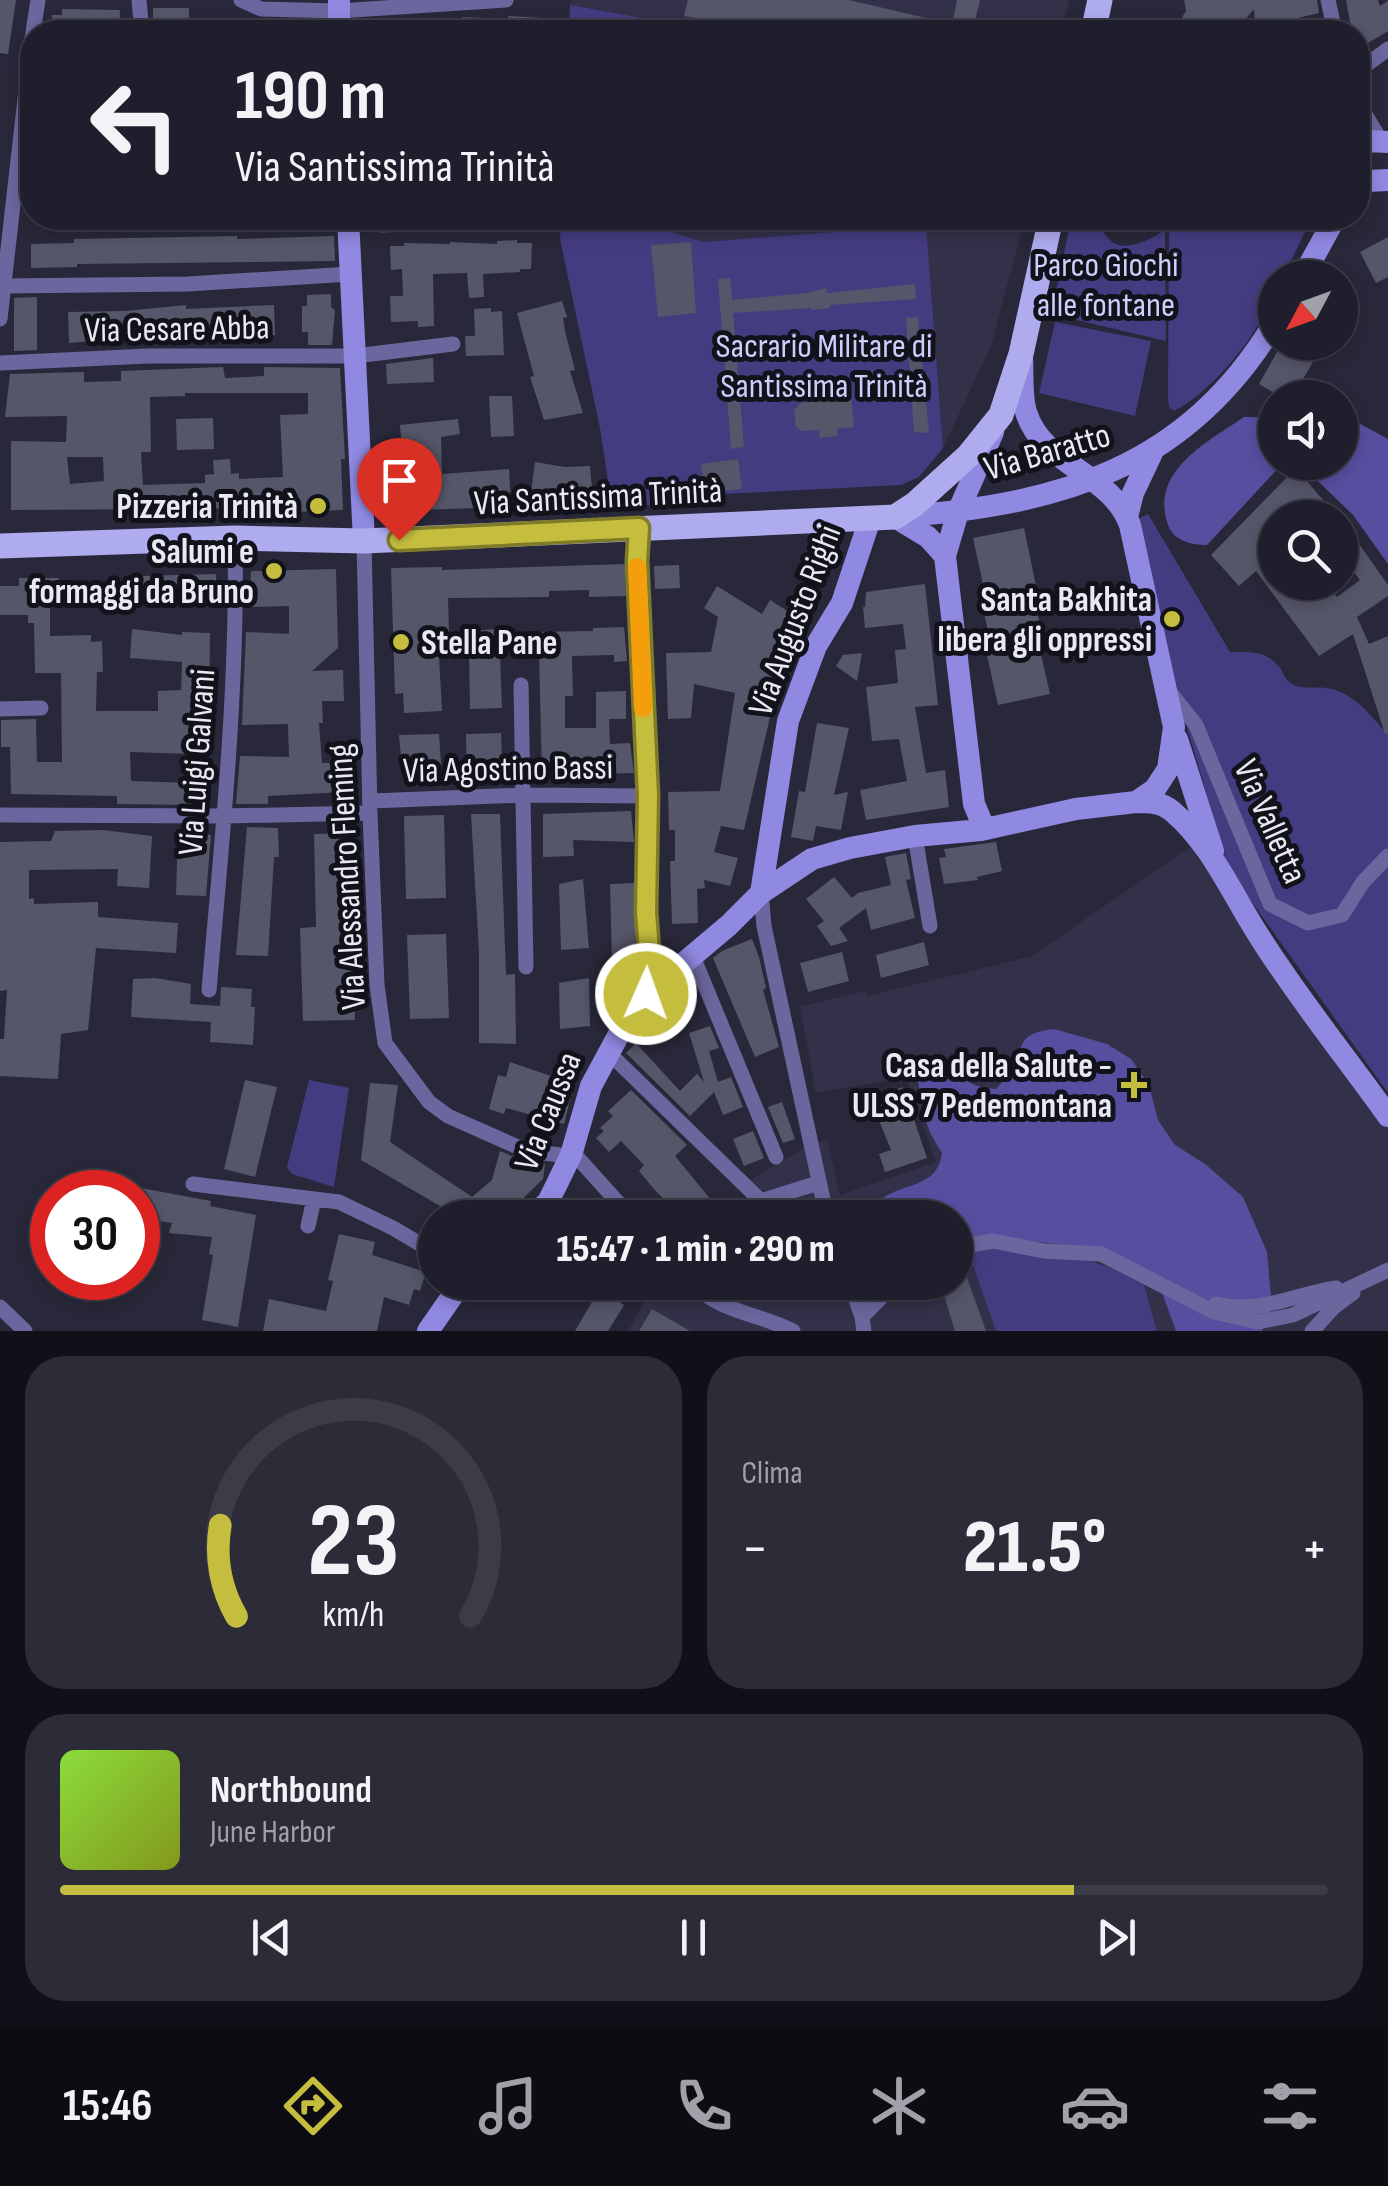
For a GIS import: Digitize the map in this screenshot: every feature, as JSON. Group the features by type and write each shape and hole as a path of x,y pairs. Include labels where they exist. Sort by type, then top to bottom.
{"main road":[{"path":"883,518 914,504 968,456 1001,415 1022,354 1048,230"},
{"name":"Via Santissima Trinità","path":"0,546 235,538 364,541 883,518"}],"street":[{"path":"241,0 261,9 338,15 506,0"},
{"path":"0,319 20,133"},
{"path":"14,213 20,212"},
{"path":"348,230 364,541"},
{"path":"1312,260 1329,230"},
{"path":"3,286 187,284 350,274"},
{"name":"Via Cesare Abba","path":"0,363 148,356 355,356 377,350 453,344"},
{"name":"Via Baratto","path":"958,512 1093,479 1152,452 1224,394 1258,351"},
{"path":"1022,354 1026,410 1040,440 1068,466 1093,479 1113,496 1127,517 1174,727 1220,868"},
{"path":"990,828 982,822 974,804 946,556 958,512 1001,415"},
{"name":"Via Baratto","path":"1127,517 1133,493 1152,452"},
{"name":"Via Santissima Trinità","path":"883,518 958,512"},
{"path":"883,518 928,537 946,556"},
{"name":"Via Augusto Righi","path":"822,1200 764,926 761,893 788,722 816,646 842,603 883,518"},
{"path":"639,528 648,796 646,912 650,965 646,994"},
{"name":"Via Luigi Galvani","path":"209,990 224,816 236,597 235,538"},
{"name":"Via Alessandro Fleming","path":"364,541 377,985 384,1043 429,1102 448,1116 527,1151 571,1155"},
{"path":"521,685 526,967"},
{"name":"Via Valletta","path":"1166,686 1196,725 1270,904 1308,924 1342,916 1364,882 1388,856"},
{"path":"0,709 42,708"},
{"path":"1136,802 1155,789 1168,769 1174,727"},
{"name":"Via Agostino Bassi","path":"0,815 224,816 524,795 648,796"},
{"path":"1136,802 1155,802 1170,809 1220,868 1260,938 1388,1116"},
{"name":"Via Caussa","path":"549,1200 571,1155 591,1086 646,994 729,926 761,893 812,859 850,848 990,828 1076,808 1136,802"},
{"path":"915,836 930,926"},
{"path":"692,954 776,1156"},
{"path":"608,1052 761,1200 818,1183"},
{"path":"571,1155 616,1200"},
{"path":"194,1184 339,1202 418,1243"},
{"path":"308,1226 314,1199"},
{"path":"973,1245 994,1241 1044,1251 1100,1254 1184,1295 1238,1331"},
{"path":"1214,1312 1258,1322 1293,1315 1382,1273"},
{"path":"1312,1331 1334,1307 1382,1273"},
{"path":"1184,1295 1230,1307 1263,1306 1354,1284"},
{"path":"428,1331 450,1300"},
{"path":"712,1300 768,1318 793,1331"},
{"path":"856,1300 863,1324"},
{"path":"863,1324 882,1300"},
{"path":"0,1307 25,1331"},
{"path":"1280,1331 1293,1315"}],"shaded area":[{"path":"571,0 1069,0 1064,20 654,20 570,5"},
{"path":"664,230 860,230 703,242"},
{"path":"925,230 1022,230 991,346 943,448"},
{"path":"1244,417 1258,417 1258,480 1267,480 1207,545 1174,535 1164,506 1174,474 1199,448"},
{"path":"1358,423 1388,439 1388,564 1358,522 1358,500 1337,500 1317,480 1358,480"},
{"name":"Casa della Salute - ULSS 7 Pedemontana","path":"1190,847 1388,1127 1388,1331 628,1331 646,1300 973,1300 973,1200 758,1200 744,1184 802,1149 827,1139 840,1195 936,1162 906,1077 816,1093 800,1007 866,991 868,996 1032,956"},
{"path":"1054,1029 1107,1044 1131,1059 1149,1085 1158,1120 1175,1145 1205,1164 1243,1197 1267,1252 1272,1309 1262,1331 1176,1331 1156,1276 1100,1249 995,1237 973,1240 973,1200 880,1200 921,1182 938,1167 942,1153 924,1115 918,1073 930,1064 976,1085 996,1089 1012,1070 1024,1041"}],"green space":[{"path":"570,5 654,20 569,20"},
{"name":"Sacrario Militare di Santissima Trinità","path":"560,230 664,230 703,242 860,230 926,230 943,448 919,477 901,485 722,494 722,501 612,507 600,428"},
{"name":"Parco Giochi alle fontane","path":"1069,230 1101,230 1123,246 1138,244 1165,230 1166,341 1051,314"},
{"path":"1169,230 1306,230 1291,260 1258,260 1258,325 1238,354 1189,402 1174,411 1169,407"},
{"path":"1055,322 1151,341 1135,416 1039,393"},
{"path":"1148,514 1230,652 1258,653 1269,658 1297,686 1345,694 1388,735 1388,1093 1229,870 1179,700 1136,520"},
{"path":"309,1080 349,1088 334,1187 292,1174 287,1167"},
{"path":"988,1246 1060,1251 1114,1269 1144,1285 1157,1331 996,1331 973,1265 973,1252"}],"building":[{"path":"0,0 16,0 8,54 0,53"},
{"path":"688,0 849,0 935,20 695,20 684,16"},
{"path":"957,0 980,0 975,20 953,20"},
{"path":"1184,0 1317,0 1319,13 1290,20 1254,20 1254,9 1245,20 1180,20 1186,11"},
{"path":"1346,0 1378,0 1380,6 1388,1 1388,31 1370,42 1370,20 1350,20"},
{"path":"153,8 189,8 189,20 153,20"},
{"path":"62,9 120,10 120,20 52,20 52,15 62,15"},
{"path":"462,17 543,20 415,20"},
{"path":"334,236 335,261 31,268 31,244 74,243 74,239"},
{"path":"1388,237 1388,277 1376,283 1360,252"},
{"path":"517,240 532,243 531,269 483,274 484,297 469,298 467,273 433,274 434,326 418,327 418,321 391,322 390,296 403,296 402,269 391,270 390,246 497,244"},
{"path":"691,242 696,313 658,317 651,245"},
{"path":"730,278 732,300 826,288 827,293 915,284 916,299 733,313 744,447 731,449 718,279"},
{"path":"331,294 331,307 335,310 332,345 308,345 308,332 302,332 302,306 307,306 307,295"},
{"path":"37,297 37,350 14,351 14,298"},
{"path":"562,301 575,370 570,371 583,413 544,420 530,377 534,376 517,313"},
{"path":"186,305 186,309 274,305 275,335 218,333 159,341 158,335 69,343 68,312"},
{"path":"491,308 491,312 502,311 504,355 466,356 465,336 475,336 474,309"},
{"path":"918,317 929,433 914,432 906,318"},
{"path":"433,358 434,382 387,384 386,364"},
{"path":"1273,360 1313,362 1302,380 1261,380"},
{"path":"223,367 225,378 264,376 264,367 340,368 345,459 341,459 343,510 250,514 250,507 206,509 206,499 184,509 11,510 11,441 66,442 67,416 5,417 10,374 84,372 84,382 121,381 121,371","holes":["185,393 308,393 308,414 280,415 283,477 239,479 239,473 231,474 230,459 213,460 214,474 205,475 205,483 143,485 141,452 151,452 150,397","67,457 103,457 104,481 70,484"]},
{"path":"489,396 512,396 514,436 491,437"},
{"path":"851,397 854,427 837,429 838,436 820,438 819,430 802,431 796,427 794,411 800,403"},
{"path":"213,418 214,449 177,450 176,419"},
{"path":"458,419 460,434 441,437 442,474 509,469 511,507 383,511 382,476 404,475 400,425"},
{"path":"738,459 742,489 705,493 701,464"},
{"path":"535,462 590,466 593,501 567,501 567,494 531,492"},
{"path":"1284,480 1306,480 1323,500 1265,500"},
{"path":"1258,507 1258,574 1256,571 1239,586 1211,555"},
{"path":"1024,528 1040,605 1036,606 1045,649 1040,650 1050,694 998,705 986,651 992,650 983,608 988,607 973,538"},
{"path":"1358,542 1388,585 1388,596 1357,617 1369,644 1388,636 1388,734 1353,634 1319,656 1277,600 1358,600"},
{"path":"625,564 626,596 589,597 589,590 549,591 549,597 448,598 449,632 499,629 502,708 470,709 469,655 439,656 442,711 404,713 403,693 395,694 391,568"},
{"path":"679,565 680,588 655,589 654,566"},
{"path":"336,569 338,648 312,671 343,670 344,701 322,701 323,723 319,723 322,763 342,763 344,792 268,796 268,804 236,804 240,756 289,757 288,724 242,725 246,632 289,634 289,606 249,607 251,571"},
{"path":"216,574 217,602 141,603 141,576"},
{"path":"19,578 59,578 59,592 52,592 50,636 91,635 91,642 102,641 103,672 97,672 96,711 158,711 158,691 181,690 182,662 130,658 132,629 182,635 210,633 209,707 194,706 193,754 130,752 131,781 194,783 193,805 117,804 117,796 11,794 10,747 1,747 1,720 36,719 37,762 62,762 61,673 35,673 34,623 28,623 28,615 0,615 0,586 19,586"},
{"path":"925,584 938,705 915,707 926,773 945,770 949,807 866,820 860,790 907,781 899,739 872,741 866,687 898,683 895,650 906,649 903,624 865,628 866,592"},
{"path":"717,586 762,614 770,600 797,617 780,655 784,656 744,830 721,826 714,852 738,858 730,886 704,880 705,888 697,889 698,923 672,924 670,861 675,861 675,830 669,830 668,792 720,791 735,693 694,684 691,718 668,719 666,653 711,652 718,617 704,608"},
{"path":"624,627 627,661 614,662 614,655 572,656 573,696 565,696 565,728 596,728 596,692 626,691 626,719 609,719 610,744 630,743 634,773 542,776 539,656 530,656 530,632"},
{"path":"862,653 857,681 836,666 843,655"},
{"path":"817,723 849,728 834,795 848,792 841,830 816,826 813,841 791,837 799,791 805,792"},
{"path":"501,733 503,782 467,783 466,734"},
{"path":"439,734 442,778 403,778 399,735"},
{"path":"631,811 634,842 573,840 574,856 543,857 543,814"},
{"path":"471,814 500,814 506,975 515,974 516,1044 479,1043 479,952"},
{"path":"444,815 446,898 406,899 404,816"},
{"path":"247,827 278,828 279,857 274,857 268,956 236,955"},
{"path":"103,830 152,836 149,888 117,886 118,869 29,870 29,899 34,898 34,904 98,902 98,917 178,923 176,953 96,948 88,1030 61,1034 58,1079 0,1076 0,1039 4,1039 7,990 0,991 0,842 51,841 55,831"},
{"path":"178,833 211,835 206,896 176,895"},
{"path":"351,833 355,1020 303,1021 300,928 316,927 314,834"},
{"path":"996,842 1002,871 977,877 978,880 944,884 939,858 946,857 944,849"},
{"path":"906,853 911,879 906,880 915,918 871,930 866,908 839,928 848,941 831,946 817,926 824,921 806,899 834,877 852,898 891,885 885,857"},
{"path":"583,879 589,948 561,950 559,884"},
{"path":"635,883 635,962 612,962 610,884"},
{"path":"446,934 449,1018 410,1019 407,935"},
{"path":"752,939 779,1047 755,1057 713,958"},
{"path":"924,942 929,965 881,978 876,955"},
{"path":"842,952 849,981 808,992 800,963"},
{"path":"589,978 590,1026 560,1029 559,983"},
{"path":"133,979 191,984 190,1004 220,1006 221,987 252,989 253,1045 210,1042 211,1022 131,1017"},
{"path":"710,1026 719,1048 709,1051 718,1082 731,1077 743,1107 723,1115 714,1092 690,1116 626,1053 636,1043 680,1091 697,1074 704,1082 689,1033"},
{"path":"510,1062 574,1084 564,1124 506,1108 504,1114 489,1109 498,1075 506,1077"},
{"path":"245,1080 277,1087 255,1177 224,1169"},
{"path":"370,1083 398,1085 390,1142 472,1197 492,1180 500,1151 523,1161 545,1164 543,1179 521,1200 430,1200 361,1160"},
{"path":"903,1087 927,1158 885,1172 879,1154 891,1150 870,1098"},
{"path":"631,1090 687,1145 675,1156 711,1200 665,1200 639,1171 644,1165 621,1141 609,1152 596,1138 613,1116 608,1111"},
{"path":"782,1102 795,1139 783,1143 768,1107"},
{"path":"753,1131 764,1158 744,1166 733,1139"},
{"path":"160,1192 256,1215 238,1327 202,1320 213,1255 209,1254 212,1237 169,1233 172,1223 160,1221"},
{"path":"339,1234 375,1242 372,1255 418,1269 418,1290 414,1289 409,1305 384,1297 377,1331 263,1331 269,1299 326,1311 333,1281 328,1280"},
{"path":"973,1294 986,1331 955,1331 946,1300 973,1300"},
{"path":"593,1300 616,1300 624,1305 608,1331 575,1331"},
{"path":"652,1309 690,1331 639,1331"}],"slow traffic":[{"path":"637,567 643,708"}],"place":[{"name":"Pizzeria Trinità","path":"318,506"},
{"name":"Salumi e formaggi da Bruno","path":"274,571"},
{"name":"Santa Bakhita libera gli oppressi","path":"1172,619"},
{"name":"Stella Pane","path":"401,642"},
{"name":"Casa della Salute - ULSS 7 Pedemontana","path":"1134,1085"}],"route":[{"path":"399,540 639,528 637,561 648,796 646,912 650,965 646,994"}]}
